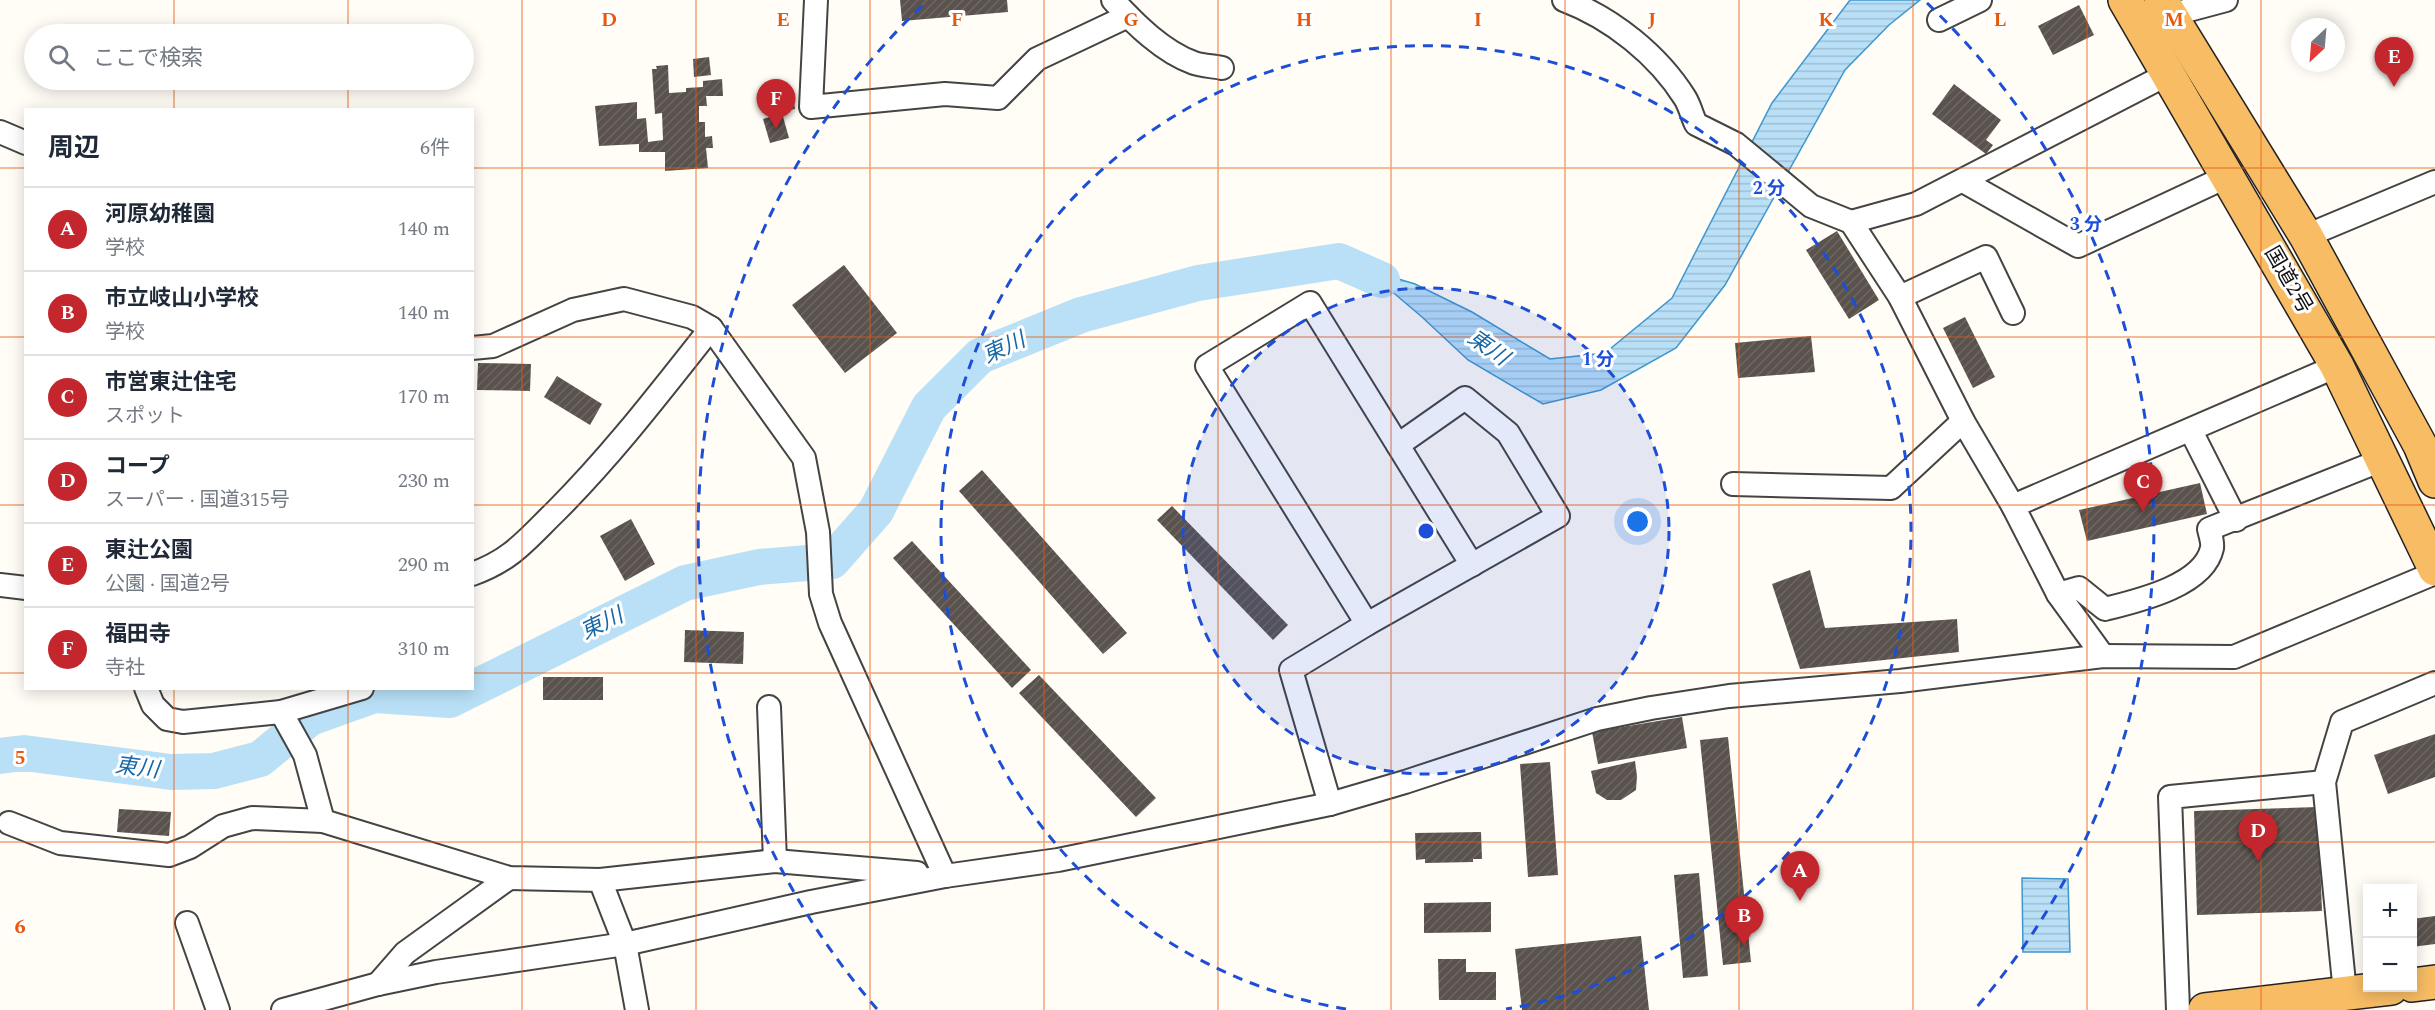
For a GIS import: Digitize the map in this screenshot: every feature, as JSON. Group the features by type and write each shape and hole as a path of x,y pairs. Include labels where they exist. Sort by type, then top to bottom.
{"highway":[{"name":"国道2号","path":"2125,0 2337,366 2435,571"},
{"name":"国道2号","path":"2159,5 2306,236 2420,445 2435,481"},
{"path":"2417,984 2435,982"},
{"path":"2205,1010 2363,991"}],"street":[{"path":"816,0 811,107 945,94 998,98 1037,59 1120,8 1161,44 1194,63 1222,68"},
{"path":"1564,0 1577,5 1625,34 1661,68 1686,100 1696,124 1736,144 1811,206 1851,222 1900,297 1963,421 2013,506 2058,594 2103,656"},
{"path":"1939,20 1980,0"},
{"path":"2159,5 2226,0"},
{"path":"1851,222 1916,204 2168,74"},
{"path":"0,132 24,142"},
{"path":"1963,181 2078,246 2228,176"},
{"path":"2306,236 2435,182"},
{"path":"1900,297 1986,256 2013,313"},
{"path":"474,348 493,346 573,310 624,299 692,317 711,328 804,458 818,532 821,594 830,623 945,876"},
{"path":"1367,624 1208,366 1310,303 1472,565"},
{"path":"474,573 495,566 529,539 611,453 711,328"},
{"path":"2013,506 2337,366"},
{"path":"1330,804 1291,670 1367,624 1558,516 1508,433 1465,398 1398,445"},
{"path":"1733,484 1891,488 1963,421"},
{"path":"2191,430 2236,520"},
{"path":"2058,594 2079,588 2105,609 2150,597 2190,578 2204,564 2212,547 2209,529 2382,460"},
{"path":"283,1010 378,984 436,972 626,944 811,902 945,876 1058,860 1330,804 1406,782 1597,719 1651,708 1729,696 1900,681 2103,656 2234,657 2435,571"},
{"path":"0,585 24,588"},
{"path":"2345,993 2324,782 2342,722 2435,683"},
{"path":"147,690 153,705 167,719 183,722 285,718 357,690"},
{"path":"769,707 775,861"},
{"path":"285,718 305,755 323,821"},
{"path":"2178,1010 2170,796 2324,782"},
{"path":"9,824 60,843 169,855 190,847 223,826 252,818 323,821 509,878 600,880 775,861 945,876"},
{"path":"378,984 405,952 509,878"},
{"path":"600,880 626,944 637,1010"},
{"path":"187,923 218,1010"}],"water":[{"path":"1850,0 1920,0 1889,25 1845,70 1725,285 1676,348 1601,390 1543,404 1468,360 1389,289 1339,261 1415,284 1472,312 1550,359 1605,353 1672,298 1772,103"},
{"path":"2022,878 2068,879 2070,952 2023,952"}],"building":[{"path":"900,0 1007,0 1008,12 902,21"},
{"path":"2079,5 2094,35 2053,55 2038,26"},
{"path":"709,57 711,75 694,77 693,59"},
{"path":"668,65 669,93 686,92 686,88 703,87 703,81 722,79 723,96 706,96 707,106 699,106 699,122 705,122 705,137 712,136 713,148 706,148 708,168 665,171 665,152 639,152 639,144 599,146 595,106 637,102 637,119 646,118 648,142 663,140 662,113 655,114 652,69 657,69 656,66"},
{"path":"1954,84 2001,120 1986,140 1993,145 1986,154 1932,114"},
{"path":"792,89 795,109 768,113 766,99 770,98 770,92"},
{"path":"782,113 789,138 770,143 763,119"},
{"path":"1837,231 1879,300 1849,319 1806,250"},
{"path":"844,265 897,333 845,373 792,305"},
{"path":"1965,317 1995,377 1973,388 1943,328"},
{"path":"1811,336 1815,372 1738,378 1735,343"},
{"path":"478,363 531,364 530,391 477,390"},
{"path":"557,376 602,404 590,425 544,397"},
{"path":"982,470 1127,633 1103,654 959,491"},
{"path":"2200,483 2207,514 2087,541 2079,510"},
{"path":"1172,506 1288,625 1273,640 1157,520"},
{"path":"631,519 655,564 625,581 600,536"},
{"path":"912,541 1031,670 1012,688 893,558"},
{"path":"1810,570 1825,628 1957,619 1959,652 1800,669 1772,584"},
{"path":"685,630 744,632 743,664 684,662"},
{"path":"1039,675 1156,798 1136,817 1019,693"},
{"path":"543,677 603,677 603,700 543,700"},
{"path":"1682,717 1687,748 1598,764 1592,732"},
{"path":"2435,734 2435,777 2388,794 2374,755"},
{"path":"1728,737 1751,962 1723,965 1700,740"},
{"path":"1635,761 1636,790 1621,800 1607,800 1596,793 1591,771"},
{"path":"1550,762 1558,875 1528,877 1520,764"},
{"path":"2318,807 2322,911 2197,915 2194,811"},
{"path":"119,809 171,812 169,836 117,832"},
{"path":"1481,832 1482,859 1473,859 1473,862 1425,863 1425,859 1416,860 1415,833"},
{"path":"1699,873 1708,976 1683,978 1674,875"},
{"path":"1491,902 1491,932 1424,933 1424,903"},
{"path":"2435,916 2435,944 2417,946 2417,918"},
{"path":"1641,936 1649,1010 1522,1010 1515,949"},
{"path":"1438,959 1466,959 1466,972 1496,972 1496,1000 1439,1000"}],"waterway":[{"name":"東川","path":"474,688 685,583 759,567 832,561 876,511 929,407 980,356 1081,315 1198,283 1339,261 1382,280"},
{"name":"東川","path":"0,756 24,753 171,772 214,771 260,759 310,718 374,695 450,700 470,690"}],"place":[{"name":"東辻公園","path":"2394,87"},
{"name":"福田寺","path":"776,129"},
{"name":"市営東辻住宅","path":"2143,512"},
{"name":"コープ","path":"2258,861"},
{"name":"河原幼稚園","path":"1800,901"},
{"name":"市立岐山小学校","path":"1744,946"}]}
